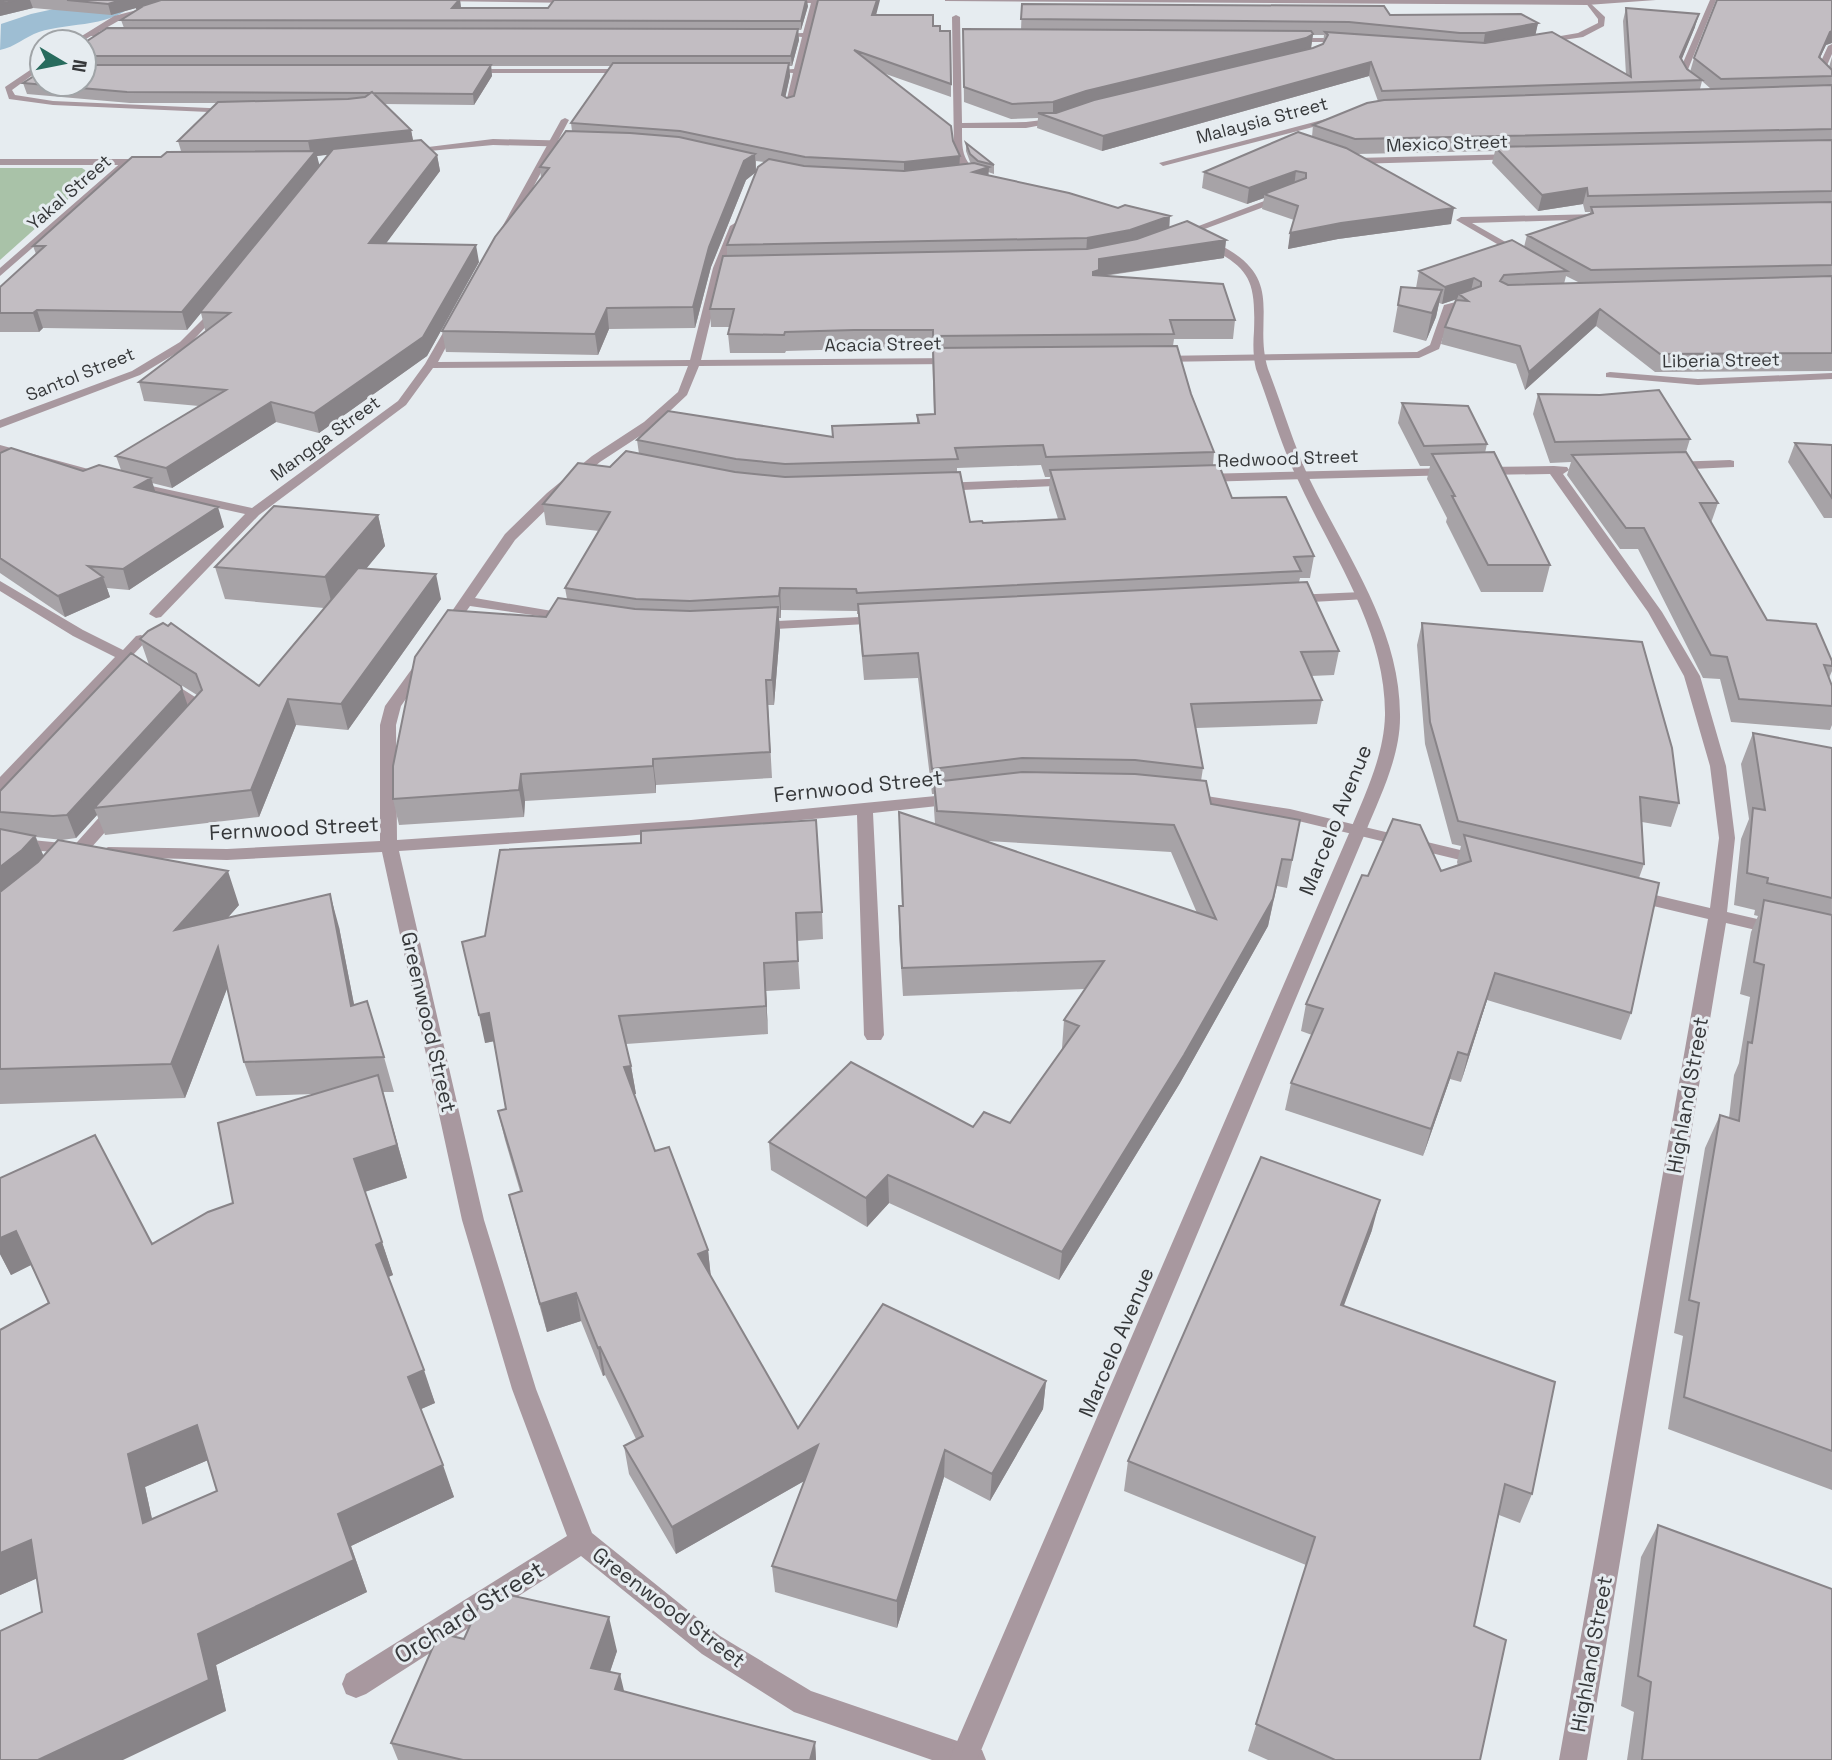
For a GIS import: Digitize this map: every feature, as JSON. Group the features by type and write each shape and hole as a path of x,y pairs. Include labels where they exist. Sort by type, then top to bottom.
{"street":[{"path":"98,29 117,18 183,0"},
{"path":"987,178 974,174 963,166 958,150 956,17 948,0 1653,0"},
{"path":"1705,92 1688,80 1683,72 1713,0"},
{"path":"429,1 581,1"},
{"path":"774,1 815,1 789,107"},
{"path":"1527,45 1594,30 1601,24 1602,19 1587,2"},
{"path":"98,34 131,34"},
{"path":"765,34 807,34"},
{"path":"957,37 971,37"},
{"path":"1285,40 1359,41"},
{"path":"1312,40 1319,49"},
{"path":"1832,46 1821,70 1832,83"},
{"path":"462,71 644,71"},
{"path":"756,71 798,71"},
{"path":"28,73 8,89 12,97 67,104 242,111"},
{"name":"Malaysia Street","path":"1163,163 1331,117 1368,111"},
{"path":"958,126 1026,125 1066,118"},
{"path":"497,246 565,120"},
{"path":"1274,134 1299,142"},
{"path":"391,152 493,142 591,144"},
{"name":"Mexico Street","path":"1356,162 1524,157"},
{"path":"1345,158 1379,174"},
{"path":"0,162 166,162"},
{"name":"Yakal Street","path":"0,273 127,162"},
{"path":"962,175 974,174"},
{"name":"Marcelo Avenue","path":"966,1759 1382,774 1391,738 1392,699 1384,655 1362,596 1301,474 1258,359 1261,293 1255,278 1234,256 1176,233 1298,191"},
{"name":"Greenwood Street","path":"743,206 695,363 683,393 648,425 596,460 552,496 510,537 393,706 387,725 389,846 473,1220 524,1389 582,1541 711,1645 804,1702 966,1759"},
{"path":"1450,214 1528,260"},
{"path":"1461,220 1612,217"},
{"name":"Santol Street","path":"0,424 136,373 184,344 225,298"},
{"path":"1150,359 1419,355 1436,347 1448,307 1471,301"},
{"name":"Mangga Street","path":"156,614 254,512 402,403 430,365 464,305"},
{"name":"Acacia Street","path":"430,365 972,360"},
{"name":"Liberia Street","path":"1610,375 1698,382 1832,376"},
{"path":"0,449 145,488 254,512"},
{"path":"596,460 622,464"},
{"path":"1662,466 1730,464"},
{"name":"Redwood Street","path":"1186,478 1581,469"},
{"name":"Highland Street","path":"1554,470 1655,612 1692,676 1718,766 1727,838 1718,916 1573,1760"},
{"path":"926,487 1090,482"},
{"path":"0,585 78,633 129,660"},
{"path":"1281,599 1362,596"},
{"path":"466,601 588,620"},
{"path":"743,627 900,619"},
{"path":"0,787 129,660 141,639"},
{"path":"155,677 198,705 200,714 186,731"},
{"name":"Fernwood Street","path":"0,842 152,855 219,855 637,831 865,810 970,797"},
{"path":"1168,797 1290,814 1499,864"},
{"path":"53,879 124,800"},
{"path":"865,810 874,1035"},
{"path":"1615,891 1794,933"},
{"name":"Orchard Street","path":"356,1684 582,1541"}],"green space":[{"path":"0,168 82,168 94,176 0,260"}],"building":[{"path":"67,0 121,0 108,4"},
{"path":"161,0 459,0 452,8 548,8 554,0 806,0 801,21 121,20 140,8 136,8"},
{"path":"818,0 877,0 872,15 933,15 933,26 940,26 940,31 950,31 951,84 854,50 951,126 953,141 960,156 904,162 805,157 680,131 571,123 613,63 789,63 782,95 787,98 794,96"},
{"path":"1717,0 1832,0 1832,31 1819,57 1832,70 1832,76 1721,79 1694,58"},
{"path":"1022,4 1384,6 1390,15 1521,14 1538,23 1485,33 1460,33 1349,22 1021,19"},
{"path":"1626,8 1699,14 1680,57 1687,69 1702,80 1382,91 1371,62 1103,136 1038,113 1056,113 1094,100 1313,48 1323,44 1328,35 1325,32 1485,43 1552,32 1631,77"},
{"path":"107,28 798,29 791,56 98,56 98,34"},
{"path":"963,29 1311,31 1313,34 1306,38 1086,91 1053,102 1012,104 964,87"},
{"path":"98,65 491,65 473,94 127,92 98,89"},
{"path":"1832,85 1832,129 1355,139 1313,125 1367,103 1384,100"},
{"path":"372,92 411,130 308,141 178,141 218,102 348,99 365,97"},
{"path":"566,131 679,137 755,154 744,161 709,247 693,307 607,308 595,334 442,331 495,237 549,168 540,167"},
{"path":"1298,132 1346,148 1454,208 1341,223 1290,233 1298,206 1264,194 1306,178 1306,173 1296,171 1249,188 1204,172"},
{"path":"421,140 437,155 369,243 476,245 423,337 314,413 271,402 166,468 116,456 226,390 139,382 230,313 200,312 333,149"},
{"path":"1832,140 1832,191 1588,196 1587,188 1542,195 1495,147"},
{"path":"966,143 994,165 978,161 970,154"},
{"path":"316,151 182,312 37,310 33,313 0,313 0,287 45,246 33,246 132,157 161,157 167,152"},
{"path":"769,159 804,166 904,171 974,163 989,167 973,172 1069,193 1118,208 1125,205 1170,216 1130,230 1087,238 727,245 758,167"},
{"path":"1832,202 1832,265 1591,270 1527,235 1593,213 1591,207"},
{"path":"1187,221 1226,240 1099,259 1099,270 1093,272 1093,275 1223,284 1235,320 1170,320 1174,334 933,336 933,330 854,330 785,332 784,335 728,334 734,309 710,309 723,256 1087,249 1137,239"},
{"path":"1512,240 1567,271 1504,275 1500,281 1508,285 1832,276 1832,353 1660,354 1600,309 1529,372 1520,346 1445,327 1456,300 1468,301 1459,294 1481,286 1481,282 1474,278 1445,287 1419,271"},
{"path":"1401,287 1442,290 1432,313 1398,305"},
{"path":"1177,346 1191,394 1214,452 1046,457 1043,445 955,448 958,459 785,464 736,459 637,440 668,411 833,437 832,426 919,423 917,415 935,414 933,348"},
{"path":"1659,390 1690,439 1555,442 1538,394 1600,395"},
{"path":"1402,403 1468,406 1487,444 1424,446"},
{"path":"1795,443 1832,445 1832,498"},
{"path":"11,448 83,471 99,465 151,478 135,487 218,507 123,569 88,566 103,577 58,596 0,558 0,453"},
{"path":"626,451 735,472 785,477 960,472 970,522 983,523 1065,519 1050,470 1219,465 1232,498 1286,497 1314,556 1294,557 1301,571 857,593 856,589 780,588 779,596 690,601 636,599 565,588 610,512 543,504 578,463 610,467"},
{"path":"1494,452 1550,565 1488,565 1432,454"},
{"path":"1686,452 1718,503 1700,503 1767,620 1816,624 1832,661 1832,666 1824,665 1832,686 1832,706 1739,699 1727,657 1711,655 1644,528 1626,528 1572,455"},
{"path":"274,506 378,515 325,577 215,567"},
{"path":"358,568 436,574 341,704 288,699 251,790 94,808 202,690 196,674 140,639 148,631 163,623 168,626 171,623 259,686"},
{"path":"1307,582 1339,651 1301,652 1322,700 1191,704 1203,768 1135,760 1022,758 932,769 918,653 863,656 858,604"},
{"path":"558,598 635,609 690,611 778,607 772,680 766,680 770,752 653,759 653,766 521,774 519,790 393,799 393,766 415,657 448,610 546,617"},
{"path":"1422,623 1642,642 1672,748 1679,803 1640,797 1644,864 1458,821 1430,722"},
{"path":"131,653 181,686 182,690 67,815 0,812 0,791"},
{"path":"1753,733 1832,748 1832,898 1767,883 1768,878 1747,873 1753,808 1765,810"},
{"path":"1022,772 1135,774 1206,781 1211,804 1300,820 1292,860 1282,859 1273,899 1184,1055 1062,1252 888,1175 866,1198 769,1142 851,1062 973,1127 984,1112 1010,1123 1079,1026 1064,1020 1104,961 902,968 899,906 903,906 899,812 1216,919 1174,825 937,811 934,782"},
{"path":"1393,819 1420,825 1441,871 1471,861 1464,835 1659,883 1631,1013 1495,973 1468,1055 1458,1052 1431,1129 1291,1083 1323,1009 1306,1004 1362,875 1368,876"},
{"path":"816,820 822,912 796,913 798,961 764,963 766,1006 619,1016 631,1066 624,1067 655,1151 669,1147 708,1250 698,1254 798,1428 883,1304 1046,1381 992,1474 945,1450 897,1601 772,1566 818,1445 672,1527 624,1446 643,1436 600,1347 598,1348 576,1293 540,1304 509,1195 522,1191 498,1111 506,1109 489,1013 479,1015 462,942 485,936 500,850 641,843 641,831"},
{"path":"0,829 35,836 0,867"},
{"path":"58,840 228,871 175,930 330,894 351,1006 367,1001 384,1057 244,1062 218,947 171,1064 0,1069 0,892 38,862"},
{"path":"1764,900 1832,915 1832,1451 1684,1397 1699,1303 1689,1300 1720,1115 1739,1121 1748,1042 1752,1043 1764,965 1754,962"},
{"path":"378,1075 397,1145 354,1159 382,1242 376,1245 424,1370 408,1377 443,1465 338,1514 354,1560 198,1634 209,1680 38,1760 0,1760 0,1631 42,1612 31,1540 0,1553 0,1330 49,1303 16,1231 0,1238 0,1178 95,1135 152,1244 208,1212 233,1203 218,1123","holes":["197,1425 217,1491 143,1523 128,1454"]},
{"path":"1261,1157 1380,1200 1341,1305 1555,1382 1532,1494 1505,1484 1474,1626 1506,1640 1480,1760 1335,1760 1256,1724 1315,1537 1128,1461"},
{"path":"1658,1525 1832,1589 1832,1760 1642,1760 1651,1682 1638,1676"},
{"path":"486,1590 609,1617 591,1668 620,1674 615,1689 815,1742 810,1760 463,1760 391,1743 439,1633 464,1639"}],"waterway":[{"path":"0,40 28,25 90,12 120,0"}]}
